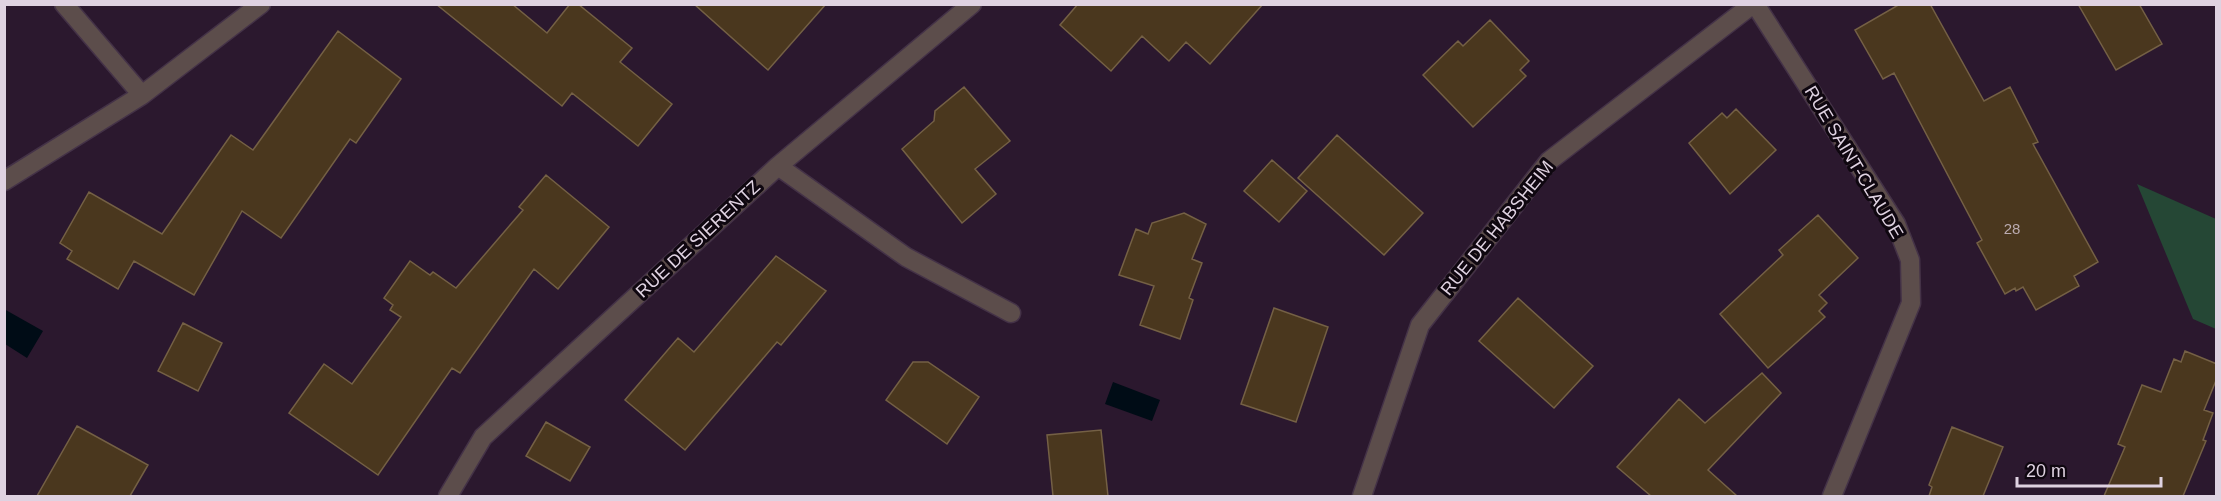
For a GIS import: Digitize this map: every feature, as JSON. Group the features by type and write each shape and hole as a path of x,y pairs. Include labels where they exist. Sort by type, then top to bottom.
{"street":[{"path":"64,4 142,95"},
{"path":"4,181 142,95 261,4"},
{"name":"RUE DE SIERENTZ","path":"448,496 483,437 778,166 972,4"},
{"name":"RUE DE HABSHEIM","path":"1362,496 1420,325 1549,161 1754,4"},
{"name":"RUE SAINT-CLAUDE","path":"1754,4 1896,224 1910,260 1911,303 1832,496"},
{"path":"778,166 906,257 1011,312"}],"green space":[{"path":"2137,184 2216,219 2216,329 2193,319"}],"shaded area":[{"path":"4,309 43,331 27,358 5,344"},
{"path":"1113,382 1160,400 1152,421 1105,404"}],"building":[{"path":"436,4 512,4 547,33 570,4 578,4 632,48 620,62 672,104 638,146 572,93 562,106"},
{"path":"694,4 826,4 768,70"},
{"path":"1078,4 1263,4 1210,64 1186,42 1169,61 1142,36 1111,71 1060,25"},
{"path":"1900,4 1930,4 1984,101 2010,87 2038,142 2033,144 2098,262 2074,276 2079,286 2036,310 2023,287 2016,291 2015,288 2005,294 1977,243 1982,240 1894,73 1883,79 1855,30"},
{"path":"2078,4 2139,4 2162,44 2116,70"},
{"path":"1490,20 1529,61 1520,70 1526,76 1473,127 1423,75 1458,41 1463,46"},
{"path":"338,31 401,79 356,143 350,139 281,238 242,211 194,295 134,261 118,289 67,259 72,251 60,243 89,192 162,234 231,135 253,150"},
{"path":"964,87 1010,141 975,169 996,194 962,223 902,149 934,121 935,111"},
{"path":"1736,109 1776,150 1730,194 1689,143 1722,113 1727,118"},
{"path":"1337,135 1423,213 1384,255 1298,178"},
{"path":"1272,160 1307,191 1279,222 1244,191"},
{"path":"546,175 609,227 558,289 534,269 460,373 452,368 378,475 289,413 324,364 352,384 401,317 390,310 393,305 384,298 410,261 430,275 433,272 456,288 523,210 519,207"},
{"path":"1184,213 1206,224 1192,259 1202,263 1189,298 1193,300 1180,339 1140,325 1154,286 1119,275 1136,229 1148,234 1152,223"},
{"path":"1818,215 1858,258 1819,295 1827,303 1819,311 1825,317 1768,368 1720,314 1783,255 1779,250"},
{"path":"776,256 826,291 781,345 777,342 685,450 625,400 678,338 694,352"},
{"path":"1518,298 1593,366 1554,408 1479,341"},
{"path":"1274,308 1328,327 1296,422 1241,404"},
{"path":"183,323 222,343 198,391 158,371"},
{"path":"2185,351 2217,364 2217,378 2204,410 2213,413 2203,440 2206,441 2183,496 2104,496 2125,447 2118,444 2142,385 2161,392 2174,359 2181,362"},
{"path":"913,362 928,362 979,397 947,444 886,400"},
{"path":"1762,373 1781,393 1708,470 1737,496 1651,496 1617,467 1679,399 1705,423"},
{"path":"546,422 590,447 570,481 526,456"},
{"path":"77,426 148,465 130,496 37,496"},
{"path":"1952,427 2003,447 1983,496 1929,496 1932,487 1929,485"},
{"path":"1101,430 1108,496 1053,496 1047,435"}]}
